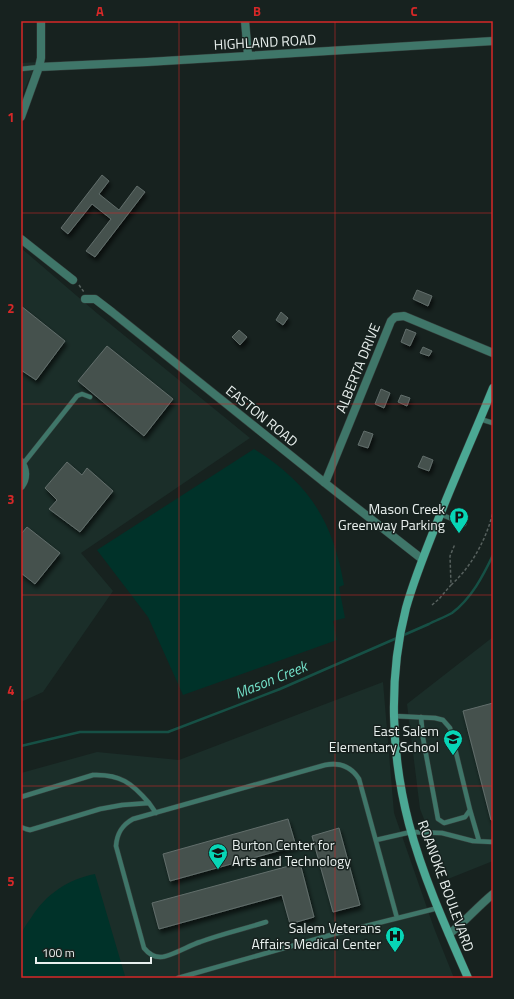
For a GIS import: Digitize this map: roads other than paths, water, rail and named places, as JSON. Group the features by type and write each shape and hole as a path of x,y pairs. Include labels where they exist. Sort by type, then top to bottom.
{"main road":[{"name":"ROANOKE BOULEVARD","path":"468,978 438,908 411,832 400,783 394,716 394,689 400,633 412,588 440,514 493,388"}],"street":[{"path":"21,117 39,68 41,58 41,21"},
{"path":"245,21 248,55"},
{"name":"HIGHLAND ROAD","path":"39,68 493,41"},
{"path":"21,239 73,280"},
{"name":"EASTON ROAD","path":"85,299 95,299 112,312 422,559"},
{"name":"ALBERTA DRIVE","path":"325,483 391,321 395,317 404,316 493,353"},
{"path":"21,486 25,477 22,463"},
{"path":"449,934 462,924 493,894"}],"lane":[{"path":"21,69 39,68"},
{"path":"22,463 77,396 82,394 90,397"},
{"path":"480,419 493,424"},
{"path":"440,514 464,524"},
{"path":"394,716 435,718 443,720 450,728 479,841"},
{"path":"422,717 423,738 438,819 444,823 466,816 470,810"},
{"path":"266,922 202,941 166,956 156,957 144,948 116,846 118,833 127,822 133,819 325,765 341,764 351,769 359,779 397,918"},
{"path":"21,797 93,775 104,774 114,776 131,784 156,812"},
{"path":"21,827 30,830 100,809 122,805 149,803"},
{"path":"376,840 411,832 442,833 473,841 493,842"},
{"path":"178,978 334,934 438,908"}],"waterway":[{"name":"Mason Creek","path":"21,746 80,732 168,732 280,689 452,613 471,594 481,579 493,555"}],"place":[{"name":"Mason Creek Greenway Parking","path":"459,534"},
{"name":"East Salem Elementary School","path":"453,756"},
{"name":"Burton Center for Arts and Technology","path":"218,870"},
{"name":"Salem Veterans Affairs Medical Center","path":"395,953"}]}
